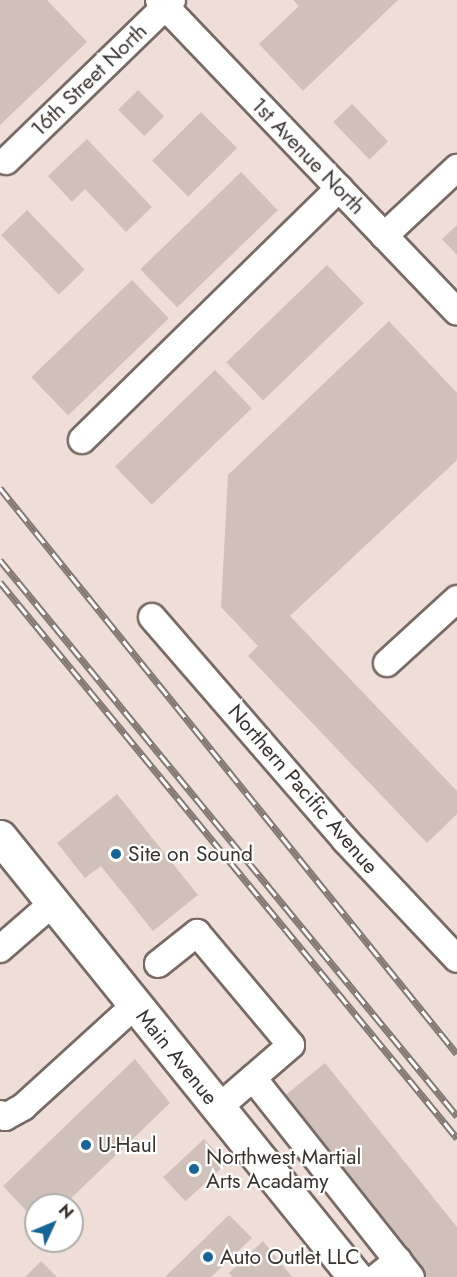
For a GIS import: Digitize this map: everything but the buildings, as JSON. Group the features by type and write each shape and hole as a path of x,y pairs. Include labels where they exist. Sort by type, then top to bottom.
{"main road":[{"name":"Main Avenue","path":"0,837 355,1277"}],"street":[{"name":"16th Street North","path":"6,161 166,2"},
{"name":"1st Avenue North","path":"166,2 457,312"},
{"path":"384,236 457,168"},
{"path":"82,440 339,188"},
{"path":"387,663 457,599"},
{"name":"Northern Pacific Avenue","path":"152,617 345,840 457,959"},
{"path":"0,949 53,903"},
{"path":"158,964 197,933 291,1045 218,1108"},
{"path":"0,1114 4,1117 23,1107 135,1005"},
{"path":"253,1078 404,1269 376,1277"}],"railway":[{"path":"0,488 457,1054"},
{"path":"0,560 457,1116"},
{"path":"0,582 457,1138"}],"place":[{"name":"Site on Sound","path":"116,854"},
{"name":"U-Haul","path":"86,1145"},
{"name":"Northwest Martial Arts Acadamy","path":"194,1169"},
{"name":"Auto Outlet LLC","path":"208,1257"}]}
